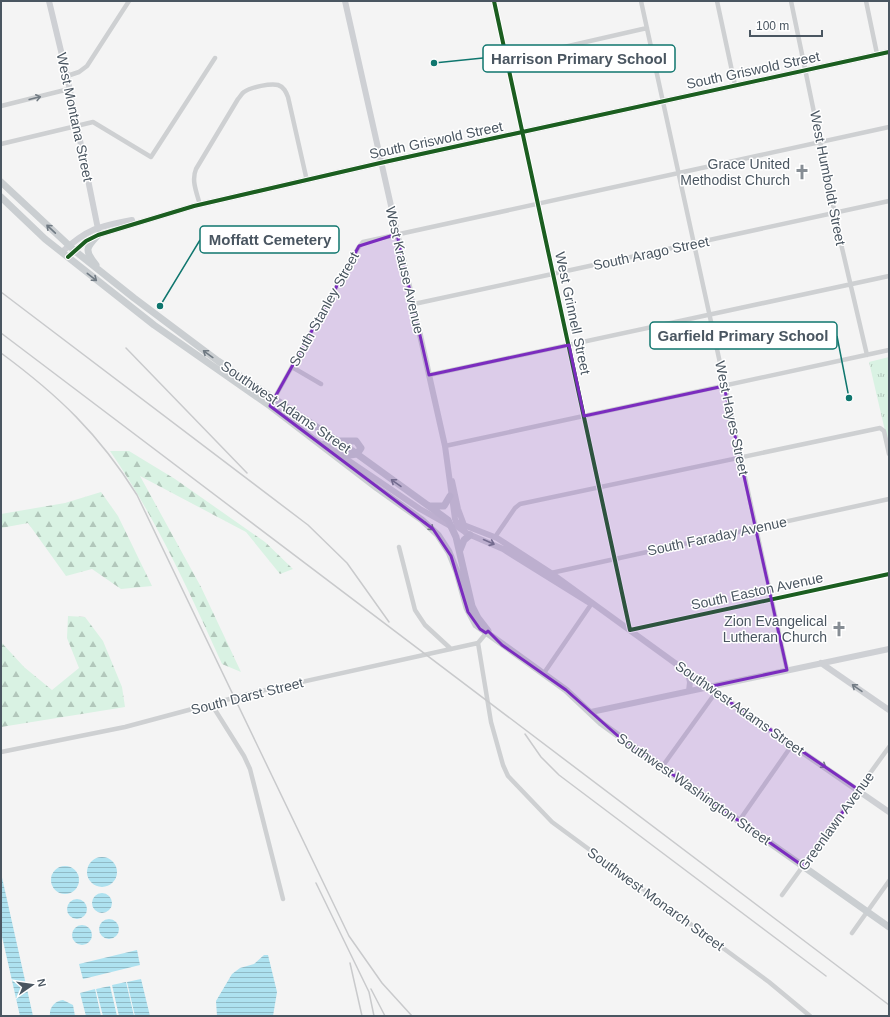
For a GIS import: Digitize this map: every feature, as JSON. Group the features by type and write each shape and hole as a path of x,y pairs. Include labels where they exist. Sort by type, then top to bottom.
{"main road":[{"name":"Southwest Adams Street","path":"1,182 72,248 112,282 206,352 357,454 445,517"},
{"name":"Southwest Adams Street","path":"1,197 45,239 68,258 180,344 298,427"},
{"path":"99,230 89,244 88,252 95,264 112,282"},
{"name":"Southwest Washington Street","path":"298,427 377,488 415,514 432,530 444,545 454,563 468,612 476,625 502,645 544,673 610,729 889,927"},
{"path":"343,456 357,454"},
{"path":"428,506 444,506 450,496"},
{"name":"Southwest Washington Street","path":"445,517 454,525 472,606 487,632"},
{"path":"460,552 464,540 469,534"}],"street":[{"name":"West Montana Street","path":"49,1 67,76 76,126 99,230"},
{"path":"67,76 79,72 87,66 129,1"},
{"name":"West Krause Avenue","path":"345,1 380,163 414,304 445,446 454,525"},
{"name":"West Grinnell Street","path":"494,1 630,630"},
{"name":"West Hayes Street","path":"642,1 724,386 787,670"},
{"path":"716,1 735,86"},
{"name":"West Humboldt Street","path":"791,1 867,355"},
{"path":"866,1 877,54"},
{"path":"507,60 647,28"},
{"name":"South Griswold Street","path":"62,252 86,241 99,230 200,205 380,163 889,52"},
{"path":"1,144 76,126 96,123 151,157 215,58"},
{"path":"200,205 194,179 196,169 238,99 244,92 272,84 278,85 285,90 288,97 307,181"},
{"path":"1,106 69,89"},
{"name":"South Stanley Street","path":"270,406 359,246 364,242 889,127"},
{"name":"South Arago Street","path":"414,304 889,201"},
{"name":"South Griswold Street","path":"68,258 72,248"},
{"path":"430,375 889,276"},
{"path":"464,525 458,509 445,446 889,350"},
{"path":"292,367 321,384"},
{"name":"Southwest Adams Street","path":"298,427 420,509 469,534 503,549 548,574"},
{"path":"495,537 518,504 740,457 880,428 884,431 889,454"},
{"name":"South Faraday Avenue","path":"548,574 614,558 889,500"},
{"name":"Southwest Adams Street","path":"454,525 464,525 495,537 582,599 592,603 708,687 889,812"},
{"path":"399,548 415,610 424,625 451,649"},
{"name":"South Easton Avenue","path":"630,630 889,574"},
{"path":"544,673 592,603"},
{"path":"478,643 487,632"},
{"name":"South Darst Street","path":"1,752 125,727 212,705 252,693 478,643"},
{"name":"Southwest Monarch Street","path":"478,643 491,722 503,765 508,776 552,822 769,982 810,1016"},
{"path":"591,712 889,649"},
{"path":"822,663 889,710"},
{"path":"687,671 690,678 689,691"},
{"path":"662,767 716,692"},
{"path":"212,705 244,756 250,770 283,899"},
{"path":"739,821 792,745"},
{"name":"Greenlawn Avenue","path":"782,895 889,747"},
{"path":"852,933 889,881"}],"highlighted area":[{"path":"397,234 429,375 569,345 584,416 724,386 787,670 708,687 859,790 803,866 618,736 566,690 502,645 488,631 486,633 480,629 468,612 451,556 433,529 270,406 359,246"}],"green space":[{"path":"889,357 889,448 869,362"},
{"path":"110,451 129,451 175,479 265,542 293,569 280,574 246,532 140,476 201,587 241,672 222,664 171,555 127,476"},
{"path":"101,492 118,516 152,586 121,589 92,569 66,576 28,523 1,528 1,514 65,503"},
{"path":"68,616 85,617 103,641 122,687 125,707 1,727 1,642 24,667 52,690 79,668 67,638"}],"water":[{"path":"102,857 113,861 117,872 113,883 102,887 91,883 87,872 91,861"},
{"path":"65,866 75,870 79,880 75,890 65,894 55,890 51,880 55,870"},
{"path":"1,873 33,1016 20,1016 1,932"},
{"path":"102,893 109,896 112,903 109,910 102,913 95,910 92,903 95,896"},
{"path":"77,899 84,902 87,909 84,916 77,919 70,916 67,909 70,902"},
{"path":"109,919 116,922 119,929 116,936 109,939 102,936 99,929 102,922"},
{"path":"78,925 86,925 92,931 92,939 86,945 78,945 72,939 72,931"},
{"path":"137,950 140,965 83,979 79,964"},
{"path":"264,955 268,955 277,992 273,1016 217,1016 216,1001 232,974 240,968 254,964"},
{"path":"141,979 150,1016 135,1016 127,982"},
{"path":"126,982 134,1016 119,1016 112,985"},
{"path":"110,986 117,1016 103,1016 96,989"},
{"path":"95,989 101,1016 86,1016 80,993"},
{"path":"63,1000 73,1005 75,1016 50,1016 50,1010 53,1005"}],"railway":[{"path":"1,292 308,525 347,563 389,622"},
{"path":"1,333 889,1005"},
{"path":"126,348 247,473"},
{"path":"1,353 41,384 76,417 108,453 137,495 349,936 382,983 412,1016"},
{"path":"525,734 541,757 559,775 826,976"},
{"path":"316,883 369,992 374,1016"},
{"path":"350,963 362,1016"},
{"path":"371,989 385,1016"}],"cycle path":[{"path":"494,1 630,630 889,574"},
{"path":"68,257 86,241 98,235 194,206 380,163 889,52"}],"place":[{"name":"Harrison Primary School","path":"434,63"},
{"name":"Grace United Methodist Church","path":"802,172"},
{"name":"Moffatt Cemetery","path":"160,306"},
{"name":"Garfield Primary School","path":"849,398"},
{"name":"Zion Evangelical Lutheran Church","path":"839,629"}]}
